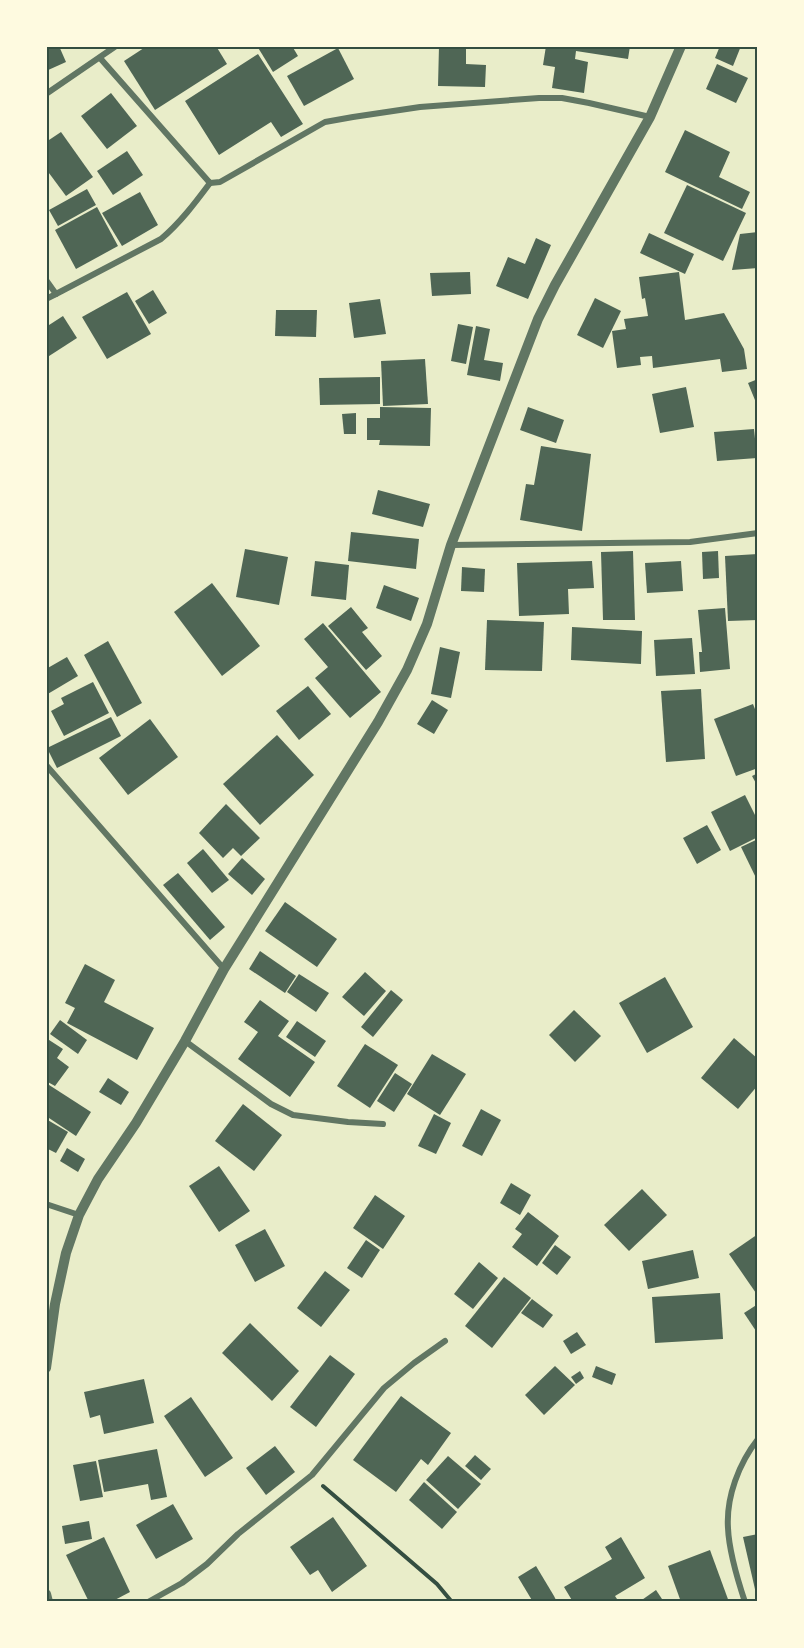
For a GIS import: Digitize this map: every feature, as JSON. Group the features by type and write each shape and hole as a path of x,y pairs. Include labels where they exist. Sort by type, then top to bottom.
{"street":[{"path":"46,94 116,46"},
{"path":"46,1368 55,1304 66,1253 79,1215 98,1179 136,1123 224,969 378,722 407,670 427,624 451,545 538,320 555,285 650,117 681,46"},
{"path":"100,58 210,183"},
{"path":"46,299 161,238 173,229 210,183 220,182 325,122 398,110 539,98 562,99 650,117"},
{"path":"46,280 56,294"},
{"path":"451,545 690,542 758,533"},
{"path":"46,765 224,969"},
{"path":"184,1041 271,1104 292,1115 383,1124"},
{"path":"46,1204 79,1215"},
{"path":"148,1602 182,1583 207,1564 238,1534 312,1475 384,1388 446,1341"},
{"path":"745,1602 728,1527 737,1477 745,1455 758,1439"},
{"path":"46,1594 48,1602"}],"path":[{"path":"312,1475 351,1512 437,1584 452,1602"}],"building":[{"path":"46,46 59,46 66,62 46,71"},
{"path":"147,46 216,46 227,64 155,110 124,61"},
{"path":"257,46 292,46 298,56 273,72"},
{"path":"439,46 466,46 466,64 486,65 485,87 438,86"},
{"path":"546,46 630,46 628,59 576,51 575,59 588,62 584,93 552,88 555,67 543,65"},
{"path":"720,46 741,46 733,66 715,58"},
{"path":"338,48 354,79 304,106 287,76"},
{"path":"258,54 303,124 281,137 271,122 219,155 185,101"},
{"path":"717,64 748,78 736,103 706,89"},
{"path":"111,93 137,126 107,149 81,116"},
{"path":"685,130 730,152 719,177 750,192 742,209 665,172"},
{"path":"61,132 93,177 66,196 46,169 46,142"},
{"path":"127,151 143,175 113,195 97,171"},
{"path":"687,185 746,213 723,261 664,233"},
{"path":"87,189 96,205 58,226 49,210"},
{"path":"140,192 158,225 122,246 102,213"},
{"path":"97,207 118,246 76,269 55,230"},
{"path":"758,232 758,268 732,270 740,234"},
{"path":"649,233 694,254 685,274 640,253"},
{"path":"536,238 551,245 528,299 496,286 508,257 525,264"},
{"path":"470,272 471,294 432,296 430,273"},
{"path":"679,272 685,320 724,313 744,349 747,369 722,372 720,359 653,368 652,356 640,357 641,365 617,368 612,331 626,329 624,319 648,316 645,298 642,299 639,277"},
{"path":"153,290 167,313 149,324 135,301"},
{"path":"127,292 151,334 107,359 82,317"},
{"path":"595,298 621,311 603,348 577,335"},
{"path":"380,299 386,334 354,338 349,303"},
{"path":"276,310 317,310 316,337 275,336"},
{"path":"63,316 77,338 46,358 46,327"},
{"path":"458,324 473,327 466,364 451,361"},
{"path":"476,326 490,329 484,360 503,363 500,381 467,375"},
{"path":"425,359 428,404 383,406 381,361"},
{"path":"380,377 380,404 320,405 319,378"},
{"path":"758,379 758,405 757,405 748,383"},
{"path":"686,387 694,427 660,433 652,394"},
{"path":"380,407 431,408 430,446 379,445 380,440 367,440 367,418 380,418"},
{"path":"528,407 564,420 556,443 520,430"},
{"path":"356,413 356,434 344,434 342,414"},
{"path":"754,429 757,458 717,461 714,432"},
{"path":"541,446 591,454 582,531 520,520 526,484 534,485"},
{"path":"378,490 430,504 423,527 372,514"},
{"path":"351,532 419,539 416,569 348,561"},
{"path":"245,549 288,557 279,605 236,597"},
{"path":"633,551 635,620 603,620 601,552"},
{"path":"718,551 719,578 703,579 702,552"},
{"path":"758,554 758,620 728,621 725,556"},
{"path":"315,561 349,565 346,600 311,596"},
{"path":"592,561 594,588 568,589 569,614 519,616 517,563"},
{"path":"681,561 683,591 647,593 645,563"},
{"path":"462,567 485,569 484,592 461,591"},
{"path":"212,583 260,646 222,676 174,612"},
{"path":"384,585 419,598 411,621 376,608"},
{"path":"351,607 368,628 362,632 382,656 366,670 328,626"},
{"path":"725,608 730,669 700,672 699,652 702,652 698,610"},
{"path":"487,620 544,622 542,671 485,670"},
{"path":"323,623 381,692 350,718 315,678 328,667 304,639"},
{"path":"572,627 642,631 641,664 571,660"},
{"path":"692,638 695,674 656,676 654,640"},
{"path":"108,641 142,703 117,717 84,655"},
{"path":"440,647 460,652 451,698 431,694"},
{"path":"67,657 78,676 46,695 46,669"},
{"path":"93,682 109,713 64,736 51,711 64,704 61,698"},
{"path":"308,686 331,714 299,740 276,711"},
{"path":"701,689 705,759 666,762 661,691"},
{"path":"432,700 448,710 434,734 417,724"},
{"path":"753,704 758,717 758,768 736,776 714,719"},
{"path":"111,717 121,736 57,768 47,748"},
{"path":"150,719 178,757 128,795 99,758"},
{"path":"277,735 314,775 260,825 223,784"},
{"path":"758,773 758,787 752,776"},
{"path":"745,795 758,821 758,837 730,851 711,812"},
{"path":"226,804 260,838 241,856 233,848 223,858 199,833"},
{"path":"707,825 721,850 697,864 683,838"},
{"path":"758,839 758,882 741,847"},
{"path":"203,849 229,880 212,893 187,863"},
{"path":"242,858 265,879 252,895 228,874"},
{"path":"178,873 225,927 210,940 163,885"},
{"path":"285,902 337,939 317,967 265,931"},
{"path":"260,951 296,976 285,993 249,969"},
{"path":"85,964 115,980 104,1002 154,1028 137,1060 67,1023 75,1008 65,1003"},
{"path":"365,972 386,991 364,1016 342,997"},
{"path":"299,974 329,993 316,1012 287,992"},
{"path":"665,977 693,1027 647,1053 619,1003"},
{"path":"391,990 403,1000 373,1037 361,1027"},
{"path":"260,1000 289,1021 278,1036 315,1062 290,1097 238,1059 258,1032 244,1022"},
{"path":"574,1010 601,1036 575,1062 549,1035"},
{"path":"60,1020 87,1040 78,1054 50,1034"},
{"path":"297,1021 326,1041 315,1057 286,1037"},
{"path":"46,1038 63,1049 57,1058 69,1067 55,1086 46,1081"},
{"path":"734,1038 758,1059 758,1085 738,1109 701,1078"},
{"path":"365,1044 398,1065 370,1108 337,1086"},
{"path":"432,1054 466,1074 440,1115 407,1094"},
{"path":"395,1073 412,1084 394,1112 377,1101"},
{"path":"108,1078 129,1092 121,1105 99,1092"},
{"path":"46,1083 91,1112 76,1136 46,1116"},
{"path":"243,1104 282,1135 254,1171 215,1141"},
{"path":"481,1109 501,1120 482,1156 462,1146"},
{"path":"434,1114 451,1123 436,1154 418,1146"},
{"path":"46,1119 68,1132 56,1153 46,1148"},
{"path":"67,1148 85,1159 78,1172 60,1161"},
{"path":"219,1166 250,1211 219,1232 189,1186"},
{"path":"511,1183 531,1195 520,1215 500,1203"},
{"path":"642,1189 667,1215 629,1251 604,1225"},
{"path":"375,1195 405,1216 383,1249 353,1228"},
{"path":"528,1212 559,1236 537,1266 512,1247 522,1234 515,1229"},
{"path":"265,1229 285,1266 255,1282 235,1245"},
{"path":"758,1234 758,1296 729,1254"},
{"path":"366,1240 380,1250 362,1278 347,1268"},
{"path":"555,1245 571,1257 557,1275 542,1263"},
{"path":"693,1250 699,1278 648,1289 642,1261"},
{"path":"479,1262 498,1278 473,1309 454,1294"},
{"path":"325,1271 350,1290 321,1327 297,1308"},
{"path":"504,1277 531,1298 492,1348 465,1326"},
{"path":"720,1293 723,1339 655,1343 652,1297"},
{"path":"532,1299 553,1315 543,1328 521,1313"},
{"path":"758,1304 758,1334 744,1313"},
{"path":"250,1323 299,1371 272,1401 222,1353"},
{"path":"577,1332 586,1345 571,1354 563,1341"},
{"path":"330,1355 355,1374 316,1427 290,1407"},
{"path":"555,1366 575,1385 544,1415 525,1395"},
{"path":"596,1366 616,1374 612,1385 592,1377"},
{"path":"580,1371 584,1378 576,1384 571,1377"},
{"path":"144,1379 154,1423 104,1434 100,1415 90,1418 84,1392"},
{"path":"401,1396 451,1433 428,1465 421,1459 396,1492 353,1460"},
{"path":"191,1397 233,1458 205,1477 164,1416"},
{"path":"275,1446 295,1472 266,1495 246,1468"},
{"path":"157,1449 167,1497 151,1500 148,1484 104,1492 98,1460"},
{"path":"475,1455 491,1469 481,1480 465,1466"},
{"path":"448,1456 481,1484 458,1509 426,1480"},
{"path":"96,1461 103,1497 80,1501 73,1465"},
{"path":"424,1482 457,1512 442,1529 409,1500"},
{"path":"173,1504 193,1539 156,1559 136,1525"},
{"path":"333,1517 367,1566 332,1592 318,1570 310,1575 290,1547"},
{"path":"89,1521 92,1539 65,1544 62,1526"},
{"path":"758,1534 758,1598 757,1598 743,1537"},
{"path":"104,1537 130,1592 111,1602 89,1602 66,1555"},
{"path":"621,1537 645,1578 615,1596 617,1599 614,1602 573,1602 564,1587 612,1559 605,1547"},
{"path":"710,1550 729,1602 681,1602 668,1566"},
{"path":"536,1566 557,1602 533,1602 518,1577"},
{"path":"656,1590 664,1602 639,1602"}]}
